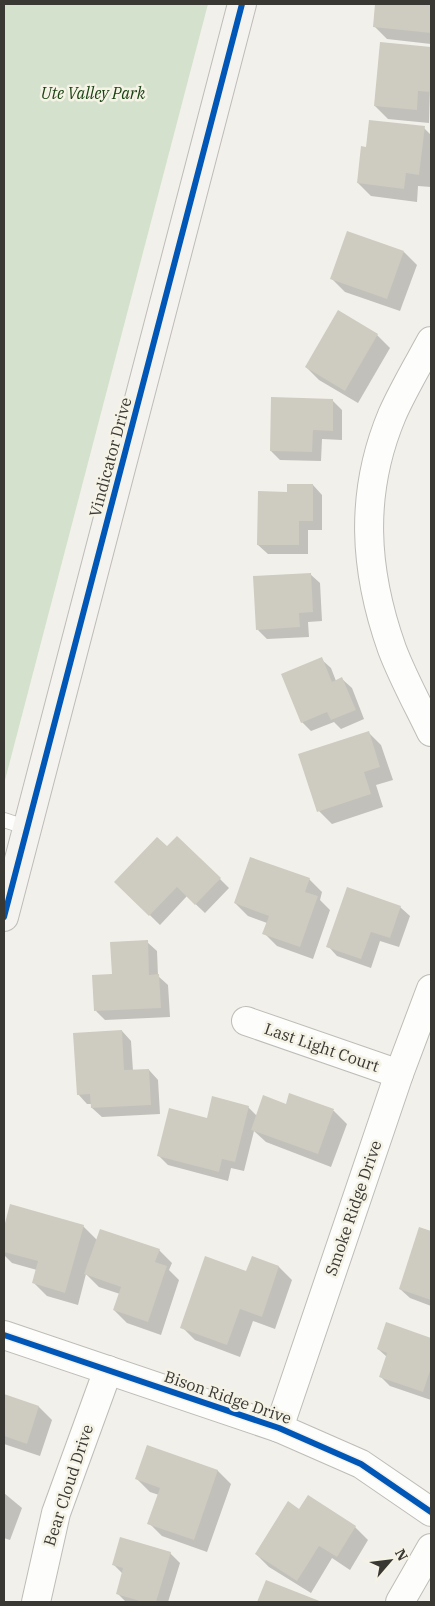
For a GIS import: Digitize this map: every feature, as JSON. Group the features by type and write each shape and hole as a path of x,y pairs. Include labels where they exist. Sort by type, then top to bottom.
{"main road":[{"name":"Vindicator Drive","path":"4,917 16,824 242,4"}],"street":[{"path":"431,341 392,415 378,458 370,502 368,552 378,605 393,651 431,732"},
{"name":"Smoke Ridge Drive","path":"279,1428 399,1074 431,989"},
{"name":"Last Light Court","path":"246,1021 399,1074"},
{"name":"Bison Ridge Drive","path":"4,1335 279,1428 361,1464 431,1512"},
{"name":"Bear Cloud Drive","path":"36,1602 56,1513 108,1370"},
{"path":"400,1602 431,1548"}],"green space":[{"name":"Ute Valley Park","path":"4,4 208,4 4,784"}],"building":[{"path":"375,4 431,4 431,33 373,27"},
{"path":"380,42 431,47 431,92 418,91 417,110 374,106"},
{"path":"369,120 425,126 419,175 406,173 404,189 357,183 361,146 366,147"},
{"path":"347,231 404,251 387,299 330,279"},
{"path":"338,310 378,334 345,391 305,367"},
{"path":"271,397 333,399 333,431 313,430 312,452 270,451"},
{"path":"287,484 313,484 313,521 299,521 299,545 257,545 258,491 287,492"},
{"path":"311,573 313,612 299,613 300,627 256,630 253,576"},
{"path":"322,657 332,682 342,677 356,710 331,720 327,712 301,723 281,674"},
{"path":"369,731 380,767 364,772 371,794 317,812 298,754"},
{"path":"177,836 221,878 195,905 177,887 149,916 114,882 157,837 167,846"},
{"path":"250,857 310,878 305,892 318,896 300,947 262,934 269,916 234,903"},
{"path":"347,887 401,906 390,938 371,932 361,959 326,947"},
{"path":"148,940 149,975 159,974 161,1008 94,1011 92,975 112,974 110,942"},
{"path":"122,1030 124,1070 149,1069 151,1105 91,1108 90,1094 77,1095 73,1033"},
{"path":"289,1093 334,1109 318,1154 251,1130 263,1095 286,1104"},
{"path":"212,1096 249,1106 235,1162 222,1159 219,1172 157,1156 169,1108 207,1118"},
{"path":"10,1204 84,1225 65,1293 32,1283 38,1261 4,1252 4,1227"},
{"path":"419,1227 431,1231 431,1300 399,1289"},
{"path":"100,1229 160,1249 155,1262 167,1266 148,1322 113,1310 121,1287 84,1274"},
{"path":"205,1256 246,1271 252,1256 279,1266 262,1317 240,1309 227,1345 180,1328"},
{"path":"386,1322 431,1338 431,1368 423,1392 379,1377 387,1353 377,1349"},
{"path":"4,1394 39,1406 27,1444 4,1436"},
{"path":"147,1445 218,1470 194,1540 147,1524 160,1488 135,1479"},
{"path":"308,1495 356,1526 337,1557 319,1546 297,1581 255,1554 288,1501 299,1509"},
{"path":"120,1537 171,1552 156,1602 143,1602 116,1594 123,1568 112,1565"},
{"path":"266,1580 322,1602 257,1602"}],"cycle path":[{"path":"4,917 242,4"},
{"path":"4,1335 279,1428 361,1464 431,1512"}]}
